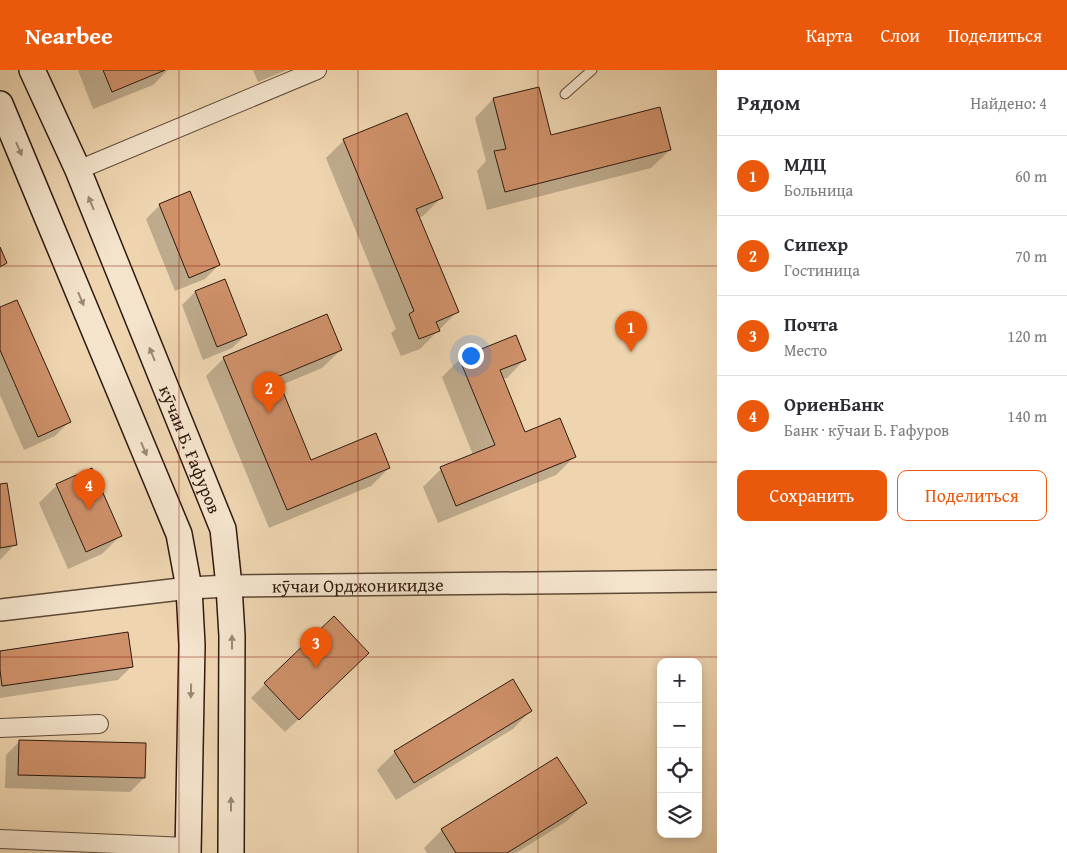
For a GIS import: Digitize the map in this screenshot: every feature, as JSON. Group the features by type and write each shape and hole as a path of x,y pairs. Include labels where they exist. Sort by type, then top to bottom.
{"main road":[{"name":"кӯчаи Б. Ғафуров","path":"32,70 78,170 223,529 230,586 232,636 231,853"},
{"path":"0,104 179,534 189,588 192,645 188,850"}],"street":[{"path":"78,170 317,70"},
{"name":"кӯчаи Орджоникидзе","path":"0,610 189,588 230,586 717,581"},
{"path":"0,728 98,724"},
{"path":"0,839 188,850"}],"lane":[{"path":"565,94 592,70"}],"building":[{"path":"103,70 165,70 112,92"},
{"path":"539,87 551,135 660,107 671,150 505,192 494,151 506,149 493,98"},
{"path":"407,113 443,198 416,209 459,312 436,322 440,331 419,339 409,314 414,311 343,139"},
{"path":"190,191 220,265 189,278 159,204"},
{"path":"0,247 7,263 0,267"},
{"path":"225,279 247,335 217,347 195,291"},
{"path":"17,300 71,422 38,437 0,350 0,307"},
{"path":"327,314 342,350 277,377 311,460 376,433 390,468 287,510 223,357"},
{"path":"516,335 526,360 500,370 525,432 560,418 576,457 456,506 440,467 495,445 459,358"},
{"path":"92,468 122,536 86,552 56,484"},
{"path":"7,483 17,545 0,548 0,484"},
{"path":"334,616 369,653 299,720 264,683"},
{"path":"128,632 133,667 2,686 0,651"},
{"path":"513,679 532,711 414,783 394,751"},
{"path":"19,740 146,743 145,778 18,775"},
{"path":"557,757 587,803 507,853 456,853 441,829"}],"place":[{"name":"МДЦ","path":"631,352"},
{"name":"Сипехр","path":"269,413"},
{"name":"ОриенБанк","path":"89,510"},
{"name":"Почта","path":"316,668"}]}
